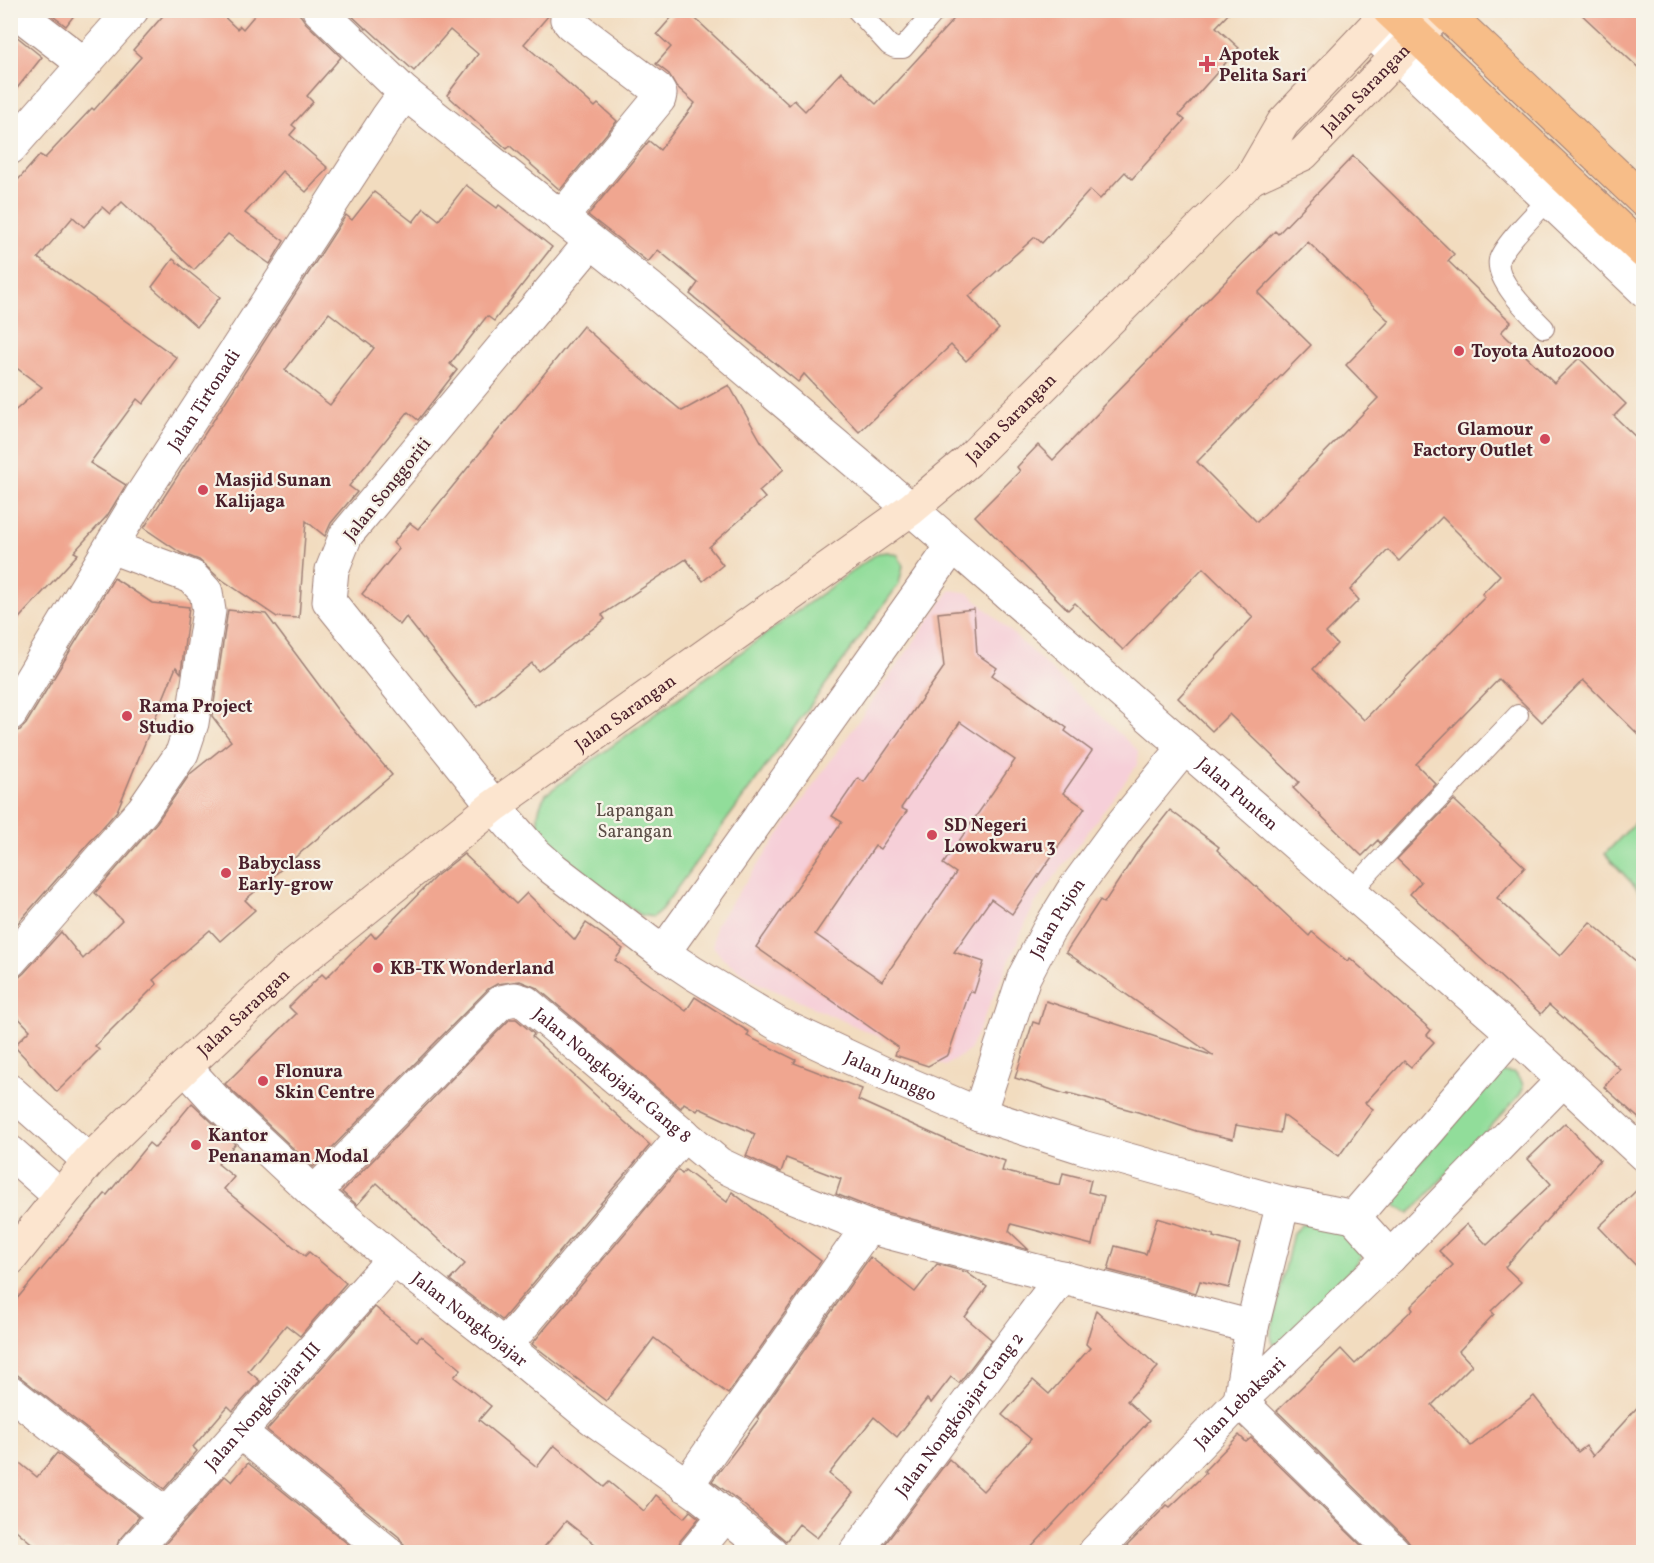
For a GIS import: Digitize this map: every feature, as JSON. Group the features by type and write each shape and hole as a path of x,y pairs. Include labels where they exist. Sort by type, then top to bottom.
{"main road":[{"name":"Jalan Sarangan","path":"1251,178 1303,154 1442,10"},
{"path":"1442,10 1644,201"},
{"name":"Jalan Sarangan","path":"10,1259 89,1161 285,973 494,806 910,509 968,461 1251,178 1283,123 1385,16"},
{"path":"1385,16 1407,46 1644,252"}],"street":[{"path":"14,10 83,63"},
{"path":"10,148 132,10"},
{"path":"319,10 405,93 651,289 910,509"},
{"path":"561,218 660,94 657,89 571,24 567,19 571,10"},
{"path":"1407,46 1549,200 1644,290"},
{"name":"Jalan Tirtonadi","path":"10,714 141,496 405,93"},
{"name":"Jalan Songgoriti","path":"494,806 329,602 332,570 346,535 591,242"},
{"name":"Jalan Punten","path":"910,509 1513,1033 1644,1155"},
{"path":"10,961 143,810 182,753 192,723 209,611 206,592 192,577 111,547"},
{"path":"663,953 952,547"},
{"name":"Jalan Pujon","path":"979,1114 1024,978 1048,931 1072,892 1119,828 1184,748"},
{"name":"Jalan Junggo","path":"494,806 535,853 552,868 663,953 778,1024 885,1074 979,1114 1082,1148 1283,1203 1354,1217"},
{"name":"Jalan Nongkojajar Gang 8","path":"314,1193 501,1002 515,999 525,1002 719,1164 759,1183 868,1227 1252,1328"},
{"path":"1390,1257 1354,1217 1513,1033"},
{"name":"Jalan Nongkojajar","path":"185,1067 216,1100 314,1193 393,1259 505,1346 592,1418 726,1514 771,1552"},
{"name":"Jalan Lebaksari","path":"1095,1552 1240,1401 1390,1257 1563,1080"},
{"path":"10,1090 89,1161"},
{"path":"505,1346 684,1134"},
{"path":"10,1152 60,1196"},
{"path":"1283,1203 1252,1328 1240,1401 1394,1552"},
{"path":"686,1486 868,1227"},
{"name":"Jalan Nongkojajar III","path":"133,1552 393,1259"},
{"name":"Jalan Nongkojajar Gang 2","path":"856,1552 1062,1277"},
{"path":"10,1392 166,1515"},
{"path":"240,1432 387,1552"},
{"path":"695,1552 726,1514"}],"lane":[{"path":"857,10 895,48 903,48 936,10"},
{"path":"1544,328 1508,286 1499,272 1499,259 1514,238 1549,200"},
{"path":"1351,891 1518,715"}],"shaded area":[{"name":"SD Negeri Lowokwaru 3","path":"950,590 969,593 1138,751 1137,765 1034,905 969,1051 945,1066 758,983 723,959 713,946 715,926"}],"green space":[{"name":"Lapangan Sarangan","path":"888,552 898,555 903,566 899,584 661,910 652,917 641,915 568,864 548,845 541,834 538,822 539,809 546,794 865,562 878,553"},
{"path":"1643,814 1643,895 1605,854"},
{"path":"1503,1072 1514,1073 1522,1082 1523,1088 1519,1096 1414,1209 1409,1213 1396,1207 1391,1195 1493,1078"},
{"path":"1313,1223 1355,1234 1364,1252 1354,1266 1278,1347 1272,1341 1271,1332 1293,1233 1301,1225"}],"building":[{"path":"45,10 78,10 66,26"},
{"path":"168,10 217,10 237,29 240,26 243,29 259,10 295,10 341,57 307,96 313,102 292,125 296,128 290,135 328,168 306,192 282,171 245,213 284,241 270,264 228,234 194,270 122,202 110,214 102,207 84,227 73,217 38,258 177,358 143,404 137,399 90,463 126,485 107,516 74,552 78,554 10,628 10,415 42,387 10,363 10,189 40,155 45,158 92,108 94,110 141,57 133,50"},
{"path":"349,10 550,10 549,15 524,44 595,107 598,104 617,121 560,190 510,146 507,149 447,95 478,54 450,30 414,71 366,29 348,12"},
{"path":"678,10 686,10 789,105 794,100 805,111 841,72 876,104 962,10 1232,10 1216,27 1239,48 1179,115 1185,120 1132,179 1125,172 1100,199 1090,190 1042,243 1035,237 969,296 999,329 966,361 951,345 859,432 804,374 798,382 690,294 698,283 658,250 648,262 588,215 649,141 660,150 695,103 676,86 669,74 656,64 671,47 657,34"},
{"path":"1577,10 1644,10 1644,73"},
{"path":"10,31 42,57 10,97"},
{"path":"1353,156 1454,254 1448,261 1511,322 1501,332 1554,383 1579,358 1626,404 1614,416 1644,445 1644,740 1583,680 1542,722 1499,679 1416,764 1436,784 1380,843 1378,840 1362,856 1293,788 1299,782 1229,714 1212,731 1178,698 1253,617 1203,568 1123,650 1075,603 1068,610 975,516 1020,471 1017,467 1038,445 1053,460 1275,231 1278,234","holes":["1308,242 1389,321 1346,365 1378,398 1257,522 1197,462 1311,345 1258,293","1442,517 1500,575 1482,594 1485,597 1364,720 1313,669 1337,644 1326,633 1359,600 1350,590 1388,550 1399,561"]},
{"path":"466,185 497,208 499,205 552,247 494,321 487,316 450,364 457,370 418,420 408,412 349,486 357,492 331,523 325,536 306,521 299,618 277,617 218,577 199,560 181,553 144,528 346,215 352,220 374,192 413,222 424,208 439,220","holes":["329,313 374,348 330,405 285,370"]},
{"path":"173,259 220,297 197,327 152,287"},
{"path":"583,326 682,411 729,385 762,443 784,469 759,491 765,498 709,547 723,565 703,581 686,559 602,615 605,619 538,671 532,663 477,707 406,617 400,625 362,594 399,549 393,543 410,523 418,529"},
{"path":"114,578 152,603 189,607 181,673 176,667 117,811 10,932 10,733 20,730 26,724"},
{"path":"974,609 977,654 997,668 992,675 1067,728 1065,731 1092,751 1063,793 1085,808 1012,914 991,899 954,952 984,962 974,993 970,991 948,1055 928,1066 895,1055 898,1047 756,947 842,822 832,816 858,778 864,782 944,667 938,613","holes":["960,722 1015,760 943,864 956,873 882,981 815,934 875,846 880,849 907,811 901,808"]},
{"path":"228,610 266,614 339,712 392,775 245,900 255,910 220,941 210,930 153,980 157,984 95,1046 99,1050 57,1092 14,1046 30,1030 10,1009 10,979 17,979 24,973 61,932 83,959 122,920 95,893 157,822 190,774 231,741 212,716"},
{"path":"1454,800 1525,867 1497,898 1560,956 1590,922 1644,968 1644,1123 1604,1087 1620,1069 1549,1005 1541,1014 1410,894 1421,882 1397,859"},
{"path":"1170,810 1219,847 1217,850 1309,936 1312,932 1347,961 1350,958 1431,1030 1427,1035 1434,1042 1411,1067 1404,1061 1365,1103 1373,1109 1339,1156 1283,1115 1280,1133 1236,1125 1233,1139 1196,1131 1138,1112 1068,1093 1068,1095 1015,1078 1033,1022 1039,1024 1046,1001 1214,1056 1066,952 1100,900 1104,903 1140,848"},
{"path":"464,854 516,904 527,893 575,940 586,923 623,949 615,960 686,1011 695,997 749,1032 747,1036 796,1060 794,1063 862,1089 858,1100 949,1141 1005,1161 1002,1171 1060,1185 1063,1173 1091,1180 1088,1192 1104,1196 1092,1245 1011,1224 1009,1231 1029,1250 874,1209 836,1194 841,1179 786,1158 781,1172 767,1166 746,1156 755,1134 699,1108 697,1111 684,1103 681,1108 537,988 520,981 497,984 488,989 313,1167 225,1084 296,1014 289,1007 322,974 326,978 371,933 375,938 435,877"},
{"path":"510,1019 516,1019 534,1034 532,1037 650,1145 502,1320 450,1280 465,1264 377,1183 357,1205 342,1192"},
{"path":"192,1103 235,1144 218,1164 234,1177 224,1189 305,1256 309,1252 346,1283 300,1336 286,1325 248,1371 260,1381 233,1411 228,1406 193,1447 197,1451 164,1489 10,1369 10,1307 149,1143 155,1148"},
{"path":"1565,1123 1600,1160 1505,1267 1521,1282 1491,1311 1494,1314 1459,1351 1472,1365 1432,1405 1471,1446 1534,1396 1578,1452 1586,1446 1593,1456 1644,1400 1644,1552 1412,1552 1412,1546 1407,1539 1277,1411 1341,1349 1355,1364 1413,1309 1411,1306 1453,1265 1439,1251 1467,1224 1487,1245 1551,1184 1528,1159"},
{"path":"678,1170 682,1174 685,1170 727,1202 732,1192 821,1261 728,1394 654,1338 606,1401 532,1344"},
{"path":"1644,1183 1644,1274 1599,1227"},
{"path":"1157,1218 1240,1244 1229,1288 1200,1281 1196,1293 1108,1270 1115,1246 1146,1254"},
{"path":"870,1257 915,1292 937,1264 966,1272 987,1287 965,1317 992,1340 959,1383 951,1377 931,1403 927,1399 897,1437 874,1417 829,1474 853,1493 817,1538 799,1524 786,1541 712,1481 759,1419 757,1417"},
{"path":"375,1307 417,1341 421,1336 461,1369 454,1377 491,1406 479,1420 537,1467 554,1445 604,1487 609,1482 644,1511 656,1495 684,1518 690,1511 699,1518 680,1541 677,1552 605,1552 566,1521 540,1552 405,1552 399,1537 267,1430"},
{"path":"1096,1310 1158,1367 1127,1401 1149,1421 1027,1552 879,1552 949,1459 983,1491 1031,1439 1002,1415 1033,1380 1049,1394 1090,1348 1086,1344"},
{"path":"1239,1435 1246,1442 1251,1438 1368,1552 1121,1552 1167,1505 1170,1507 1206,1473 1204,1471"},
{"path":"57,1453 139,1517 119,1540 115,1552 42,1552 10,1525 10,1455 37,1477"},
{"path":"248,1463 358,1552 158,1552 225,1476 232,1482"}],"place":[{"name":"Apotek Pelita Sari","path":"1207,64"},
{"name":"Toyota Auto2000","path":"1459,351"},
{"name":"Glamour Factory Outlet","path":"1545,439"},
{"name":"Masjid Sunan Kalijaga","path":"203,490"},
{"name":"Rama Project Studio","path":"127,716"},
{"name":"SD Negeri Lowokwaru 3","path":"932,835"},
{"name":"Babyclass Early-grow","path":"226,873"},
{"name":"KB-TK Wonderland","path":"378,968"},
{"name":"Flonura Skin Centre","path":"263,1081"},
{"name":"Kantor Penanaman Modal","path":"196,1145"}]}
